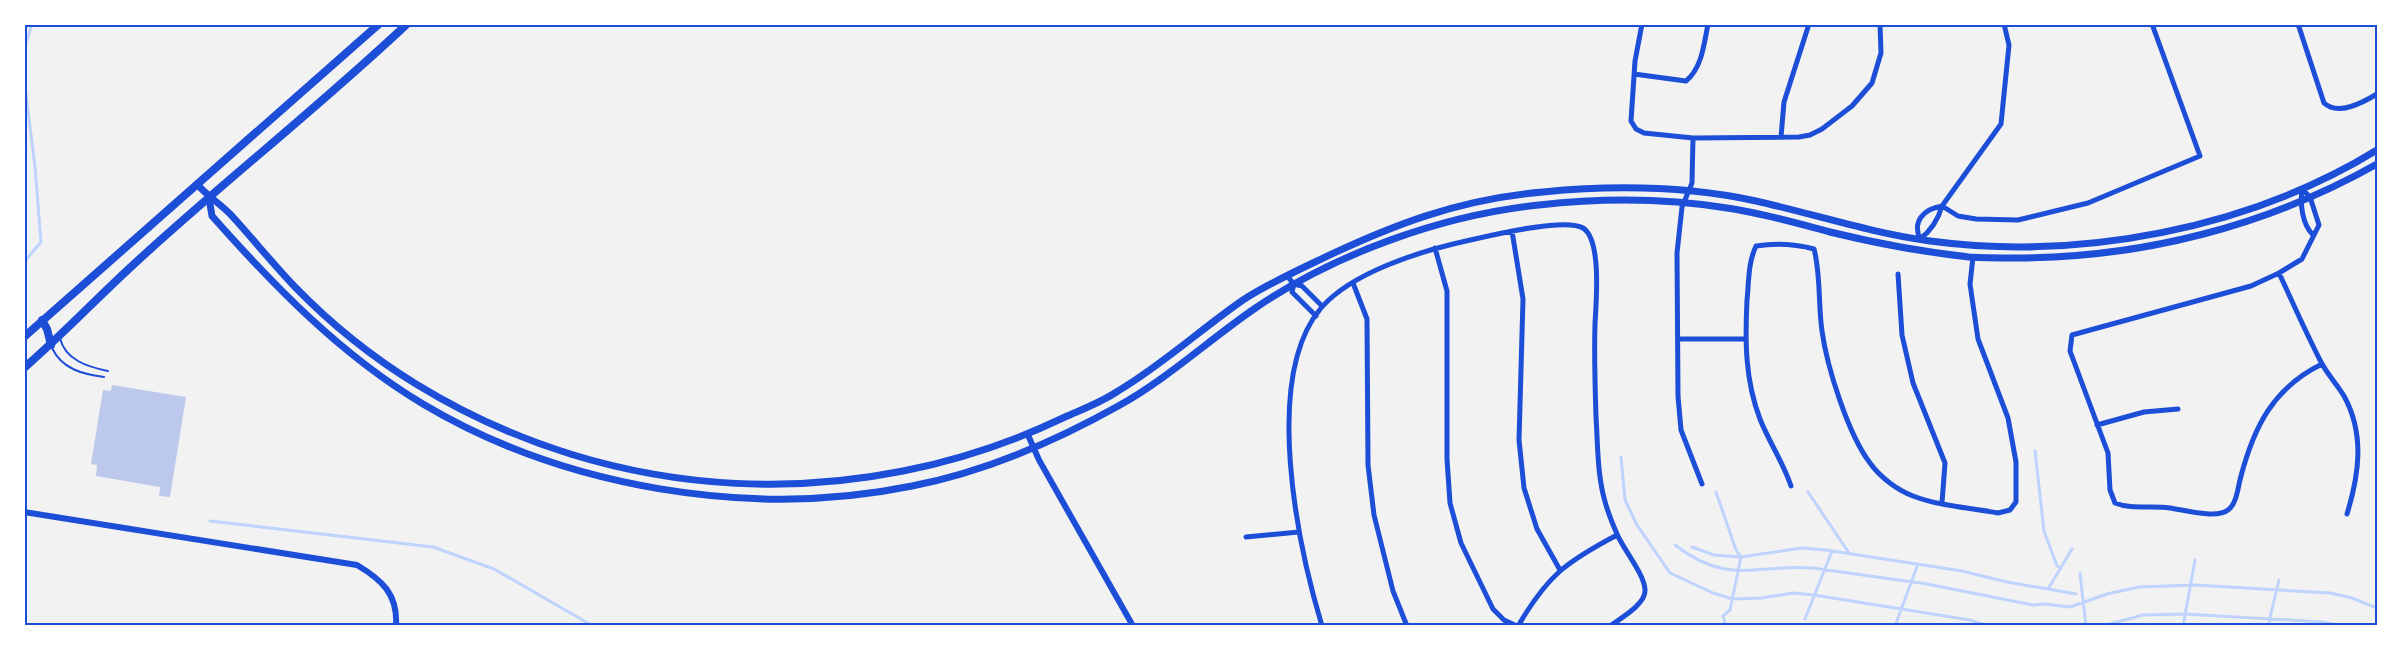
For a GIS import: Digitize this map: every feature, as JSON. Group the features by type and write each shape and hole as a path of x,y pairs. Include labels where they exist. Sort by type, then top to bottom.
{"highway":[{"path":"24,337 379,24"},
{"path":"24,368 51,345 132,265 349,79 407,24"},
{"path":"42,320 51,345"}],"main road":[{"path":"197,184 209,198 225,208 295,287 326,316 367,350 411,381 457,408 500,429 551,448 625,470 675,479 765,485 839,482 909,471 968,456 1028,435 1116,393 1245,299 1287,276 1353,244 1436,211 1487,199 1540,192 1619,187 1689,191 1758,202 1863,228 1920,239 1975,246 2040,247 2108,241 2158,233 2211,220 2302,189 2340,172 2377,150"},
{"path":"209,198 212,216 289,300 374,370 419,401 459,424 554,463 630,483 672,491 768,499 842,496 913,486 972,471 1035,447 1117,407 1155,384 1255,308 1294,284 1378,244 1437,224 1490,211 1540,204 1619,199 1684,203 1726,207 1834,233 1917,249 1974,257 2043,258 2129,250 2169,243 2246,223 2347,181 2377,164"}],"street":[{"path":"1642,24 1630,118 1636,129 1652,135 1693,138 1799,137 1822,129 1863,95 1872,83 1881,53 1880,24"},
{"path":"1634,74 1686,81 1694,75 1698,66 1708,24"},
{"path":"1781,137 1784,102 1809,24"},
{"path":"1917,249 1920,239 1929,232 1942,206 2001,124 2009,45 2004,24"},
{"path":"1920,239 1917,232 1922,214 1931,207 1942,206 1958,216 1976,219 2018,220 2088,203 2200,156 2151,24"},
{"path":"2298,24 2324,103 2334,110 2350,107 2376,96"},
{"path":"1693,138 1692,183 1684,203 1677,253 1678,396 1681,430 1702,484"},
{"path":"2302,189 2310,197 2319,225 2302,259 2251,286 2072,335 2070,351 2108,453 2109,490 2115,503 2125,507 2158,506 2217,515 2227,512 2233,506 2245,461 2261,420 2275,399 2292,384 2322,364"},
{"path":"2302,189 2300,201 2308,230 2313,235"},
{"path":"1322,626 1309,581 1299,532 1292,472 1292,378 1298,348 1319,311 1353,283 1381,267 1435,248 1544,226 1581,226 1592,239 1595,262 1594,353 1598,472 1617,535 1645,589 1641,602 1610,626"},
{"path":"1512,231 1523,299 1519,440 1524,488 1537,529 1560,570"},
{"path":"1791,486 1784,466 1760,420 1749,386 1745,339 1750,259 1756,246 1772,243 1814,249 1818,263 1818,306 1823,341 1834,383 1852,429 1869,463 1885,479 1912,496 1998,513 2010,510 2016,502 2016,462 2008,418 1978,339 1970,284 1975,246"},
{"path":"1435,248 1447,291 1447,459 1450,503 1461,543 1493,609 1504,620 1517,626 1534,598 1560,570 1584,552 1617,535"},
{"path":"2279,273 2322,364 2345,397 2354,425 2359,451 2356,484 2348,514"},
{"path":"1898,274 1902,335 1911,373 1945,463 1942,503"},
{"path":"1287,276 1294,284 1302,286 1319,311"},
{"path":"1353,283 1368,319 1368,465 1374,515 1393,591 1407,626"},
{"path":"1294,284 1292,292 1319,311"},
{"path":"1678,339 1745,339"},
{"path":"2097,425 2144,412 2178,409"},
{"path":"1028,435 1044,470 1132,626"},
{"path":"24,512 357,565 378,577 390,595 396,626"},
{"path":"1246,537 1299,532"}],"lane":[{"path":"60,336 64,352 87,367 108,371"},
{"path":"51,345 57,358 72,370 104,377"}],"building":[{"path":"112,385 186,397 170,497 159,496 160,487 96,476 97,465 91,464 103,390 111,391"}],"waterway":[{"path":"24,49 32,24"},
{"path":"24,78 41,242 24,262"},
{"path":"2035,451 2044,531 2057,566 2061,568"},
{"path":"1621,457 1625,500 1637,525 1670,573 1713,593 1733,599 1762,598 1793,593 1814,595 1970,620 1988,626"},
{"path":"1716,492 1736,550 1741,557 1730,610 1723,616 1726,626"},
{"path":"1808,492 1849,553"},
{"path":"210,521 433,547 494,569 593,626"},
{"path":"1675,545 1694,558 1727,569 1813,568 1927,584 2033,605 2070,607 2107,594 2139,587 2195,585 2330,593 2352,598 2377,608"},
{"path":"1692,547 1714,555 1741,557 1802,548 1826,550 1962,571 2007,582 2076,594"},
{"path":"2048,589 2072,549"},
{"path":"1805,619 1832,551"},
{"path":"2183,626 2195,560"},
{"path":"1895,626 1918,564"},
{"path":"2080,573 2086,626"},
{"path":"2268,626 2279,580"},
{"path":"2102,626 2143,615 2185,614 2323,622 2343,626"}]}
